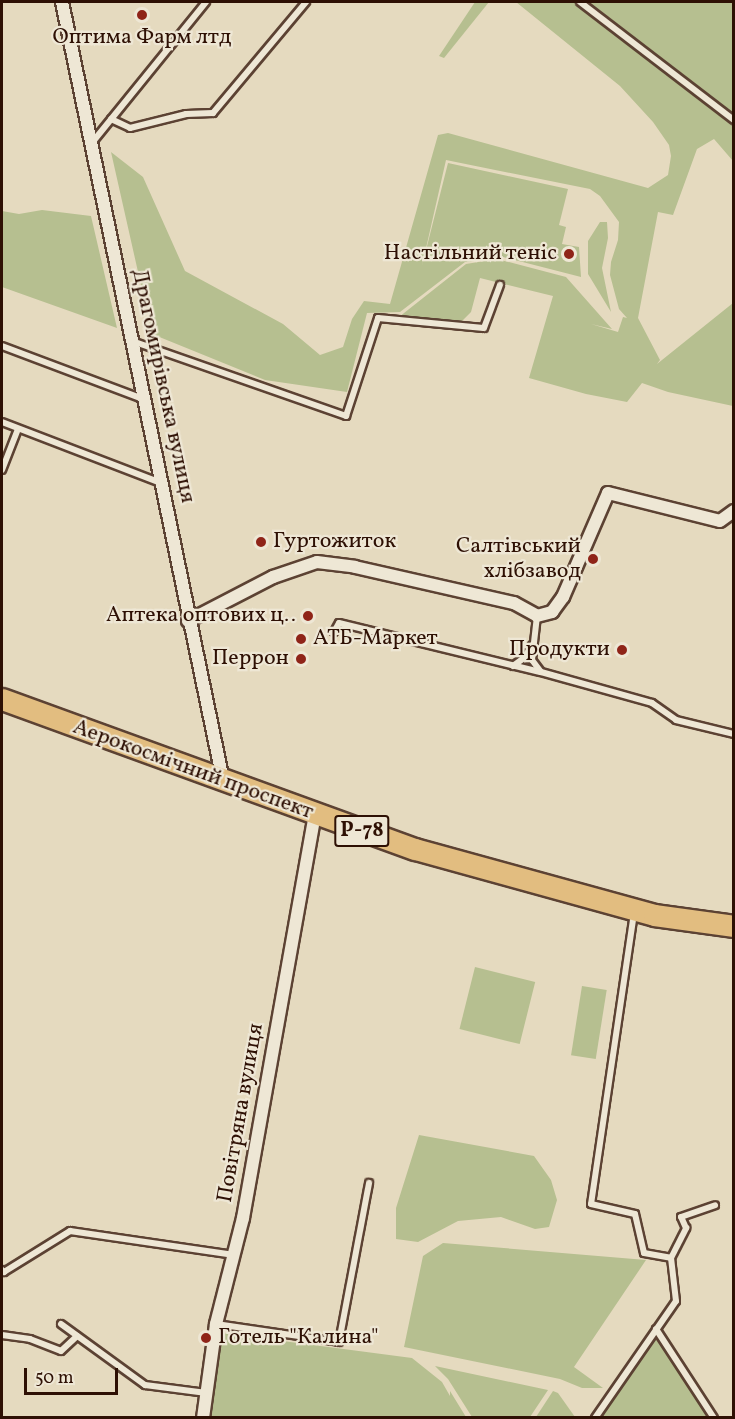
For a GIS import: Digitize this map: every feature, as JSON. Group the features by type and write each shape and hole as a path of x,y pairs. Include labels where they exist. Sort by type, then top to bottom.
{"highway":[{"name":"Аерокосмічний проспект","path":"2,699 315,815 415,849 654,915 734,926"}],"street":[{"name":"Драгомирівська вулиця","path":"62,2 188,621 223,780"},
{"path":"188,621 273,578 317,562 355,567 514,603 537,616 552,612 563,597 608,494 720,521 734,511"},
{"name":"Повітряна вулиця","path":"203,1418 216,1324 243,1218 315,815"}],"lane":[{"path":"91,144 206,2"},
{"path":"111,119 130,128 186,114 213,113 306,2"},
{"path":"580,2 734,120"},
{"path":"132,341 346,416 378,318 484,328 500,285"},
{"path":"2,346 144,399"},
{"path":"2,422 161,483"},
{"path":"2,470 18,429"},
{"path":"537,616 532,644 532,660 541,672"},
{"path":"334,632 339,623 541,672 652,703 676,720 734,734"},
{"path":"513,666 524,658 532,644"},
{"path":"634,909 591,1204 635,1214 644,1252 671,1258"},
{"path":"216,1324 339,1342 369,1183"},
{"path":"595,1418 676,1301 671,1258 686,1228 681,1217 715,1204"},
{"path":"2,1270 4,1272 70,1231 234,1255"},
{"path":"61,1324 145,1385 206,1393"},
{"path":"656,1329 714,1418"},
{"path":"2,1335 30,1339 61,1351 76,1336"}],"green space":[{"path":"475,2 489,2 444,58 439,56"},
{"path":"516,2 733,2 733,161 714,139 697,149 673,215 658,212 638,318 660,360 657,364 733,303 733,406 668,392 642,383 627,402 586,394 529,378 553,296 480,278 471,312 460,323 399,317 466,264 497,259 566,277 612,329 591,324 618,332 623,317 627,318 619,309 610,275 611,262 618,240 619,222 600,196 590,189 446,160 422,266 448,163 568,189 559,225 566,227 562,244 579,247 581,277 503,257 465,262 400,312 367,313 347,392 265,380 152,334 111,152 143,177 185,271 283,324 320,355 343,347 352,319 364,301 390,304 438,135 448,133 648,188 668,175 671,156 669,145 653,122 620,86"},
{"path":"42,210 91,216 117,328 2,287 2,211 19,214"},
{"path":"600,222 607,222 608,238 602,268 611,312 588,274 588,241"},
{"path":"475,967 535,982 520,1044 460,1029"},
{"path":"582,986 607,990 596,1059 571,1055"},
{"path":"419,1135 534,1156 551,1180 557,1200 549,1227 535,1229 501,1217 458,1221 418,1242 396,1239 396,1208"},
{"path":"443,1243 646,1260 574,1367 603,1388 582,1388 560,1379 404,1347 423,1256"},
{"path":"656,1329 714,1418 595,1418"},
{"path":"222,1333 412,1358 442,1382 466,1417 209,1418"},
{"path":"435,1366 548,1390 530,1417 472,1417 448,1379"},
{"path":"553,1391 558,1393 575,1417 536,1417"}],"place":[{"name":"Оптима Фарм лтд","path":"142,15"},
{"name":"Настільний теніс","path":"569,254"},
{"name":"Гуртожиток","path":"261,542"},
{"name":"Салтівський хлібзавод","path":"593,559"},
{"name":"Аптека оптових ц‥","path":"308,616"},
{"name":"АТБ-Маркет","path":"301,639"},
{"name":"Продукти","path":"622,650"},
{"name":"Перрон","path":"301,659"},
{"name":"Готель \"Калина\"","path":"206,1338"}]}
